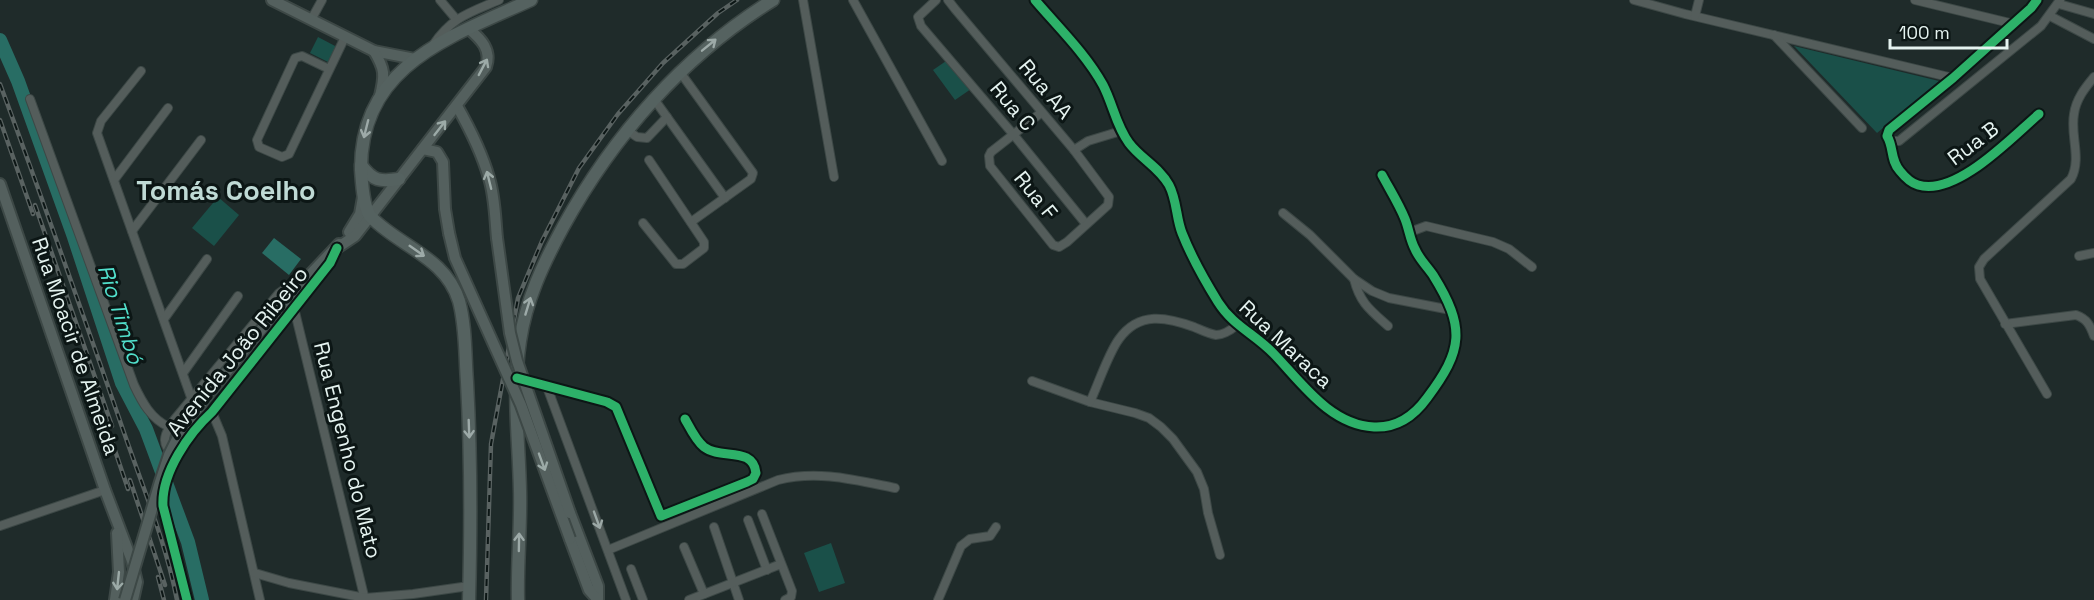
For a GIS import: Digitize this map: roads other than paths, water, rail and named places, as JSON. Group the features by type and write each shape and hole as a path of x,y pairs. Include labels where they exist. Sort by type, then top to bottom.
{"main road":[{"path":"272,0 374,51 415,59"},
{"path":"469,600 468,408 463,326 459,301 453,286 439,267 370,217 363,195 361,165 369,118 380,96 399,73 430,49 531,0"},
{"path":"518,600 520,492 515,416 517,378 522,330 541,268 587,185 627,130 699,54 726,31 773,0"},
{"name":"Avenida João Ribeiro","path":"337,248 355,236 486,67 488,60 485,46 469,29"},
{"path":"374,51 385,75 380,96"},
{"path":"457,106 470,130 489,178 495,206 510,333 517,361 598,586 598,600"},
{"path":"423,149 437,152 443,162 445,209 455,258 521,405 589,590 598,600"},
{"path":"361,165 376,180 384,182 399,179"},
{"name":"Rua Moacir de Almeida","path":"0,184 116,521"},
{"name":"Avenida João Ribeiro","path":"125,600 169,455 182,431 194,412 284,302 337,248 358,219 363,206 363,195"},
{"path":"115,600 119,572 116,521"},
{"path":"116,521 136,575 133,600"}],"street":[{"path":"311,20 322,0"},
{"path":"440,0 456,19"},
{"path":"430,49 456,19 499,0"},
{"path":"803,0 834,177"},
{"path":"853,0 942,161"},
{"name":"Rua C","path":"936,0 918,17 921,26 1086,224"},
{"name":"Rua AA","path":"948,0 1106,190 1110,201 1108,205 1086,224"},
{"name":"Rua Maraca","path":"1035,0 1090,65 1103,84 1121,131 1135,150 1169,184 1188,246 1218,301 1237,325 1274,353 1311,395 1354,423 1373,427 1387,426 1410,416 1424,403 1445,374 1454,354 1456,342 1456,330 1451,310 1432,274 1414,249 1400,208 1382,175"},
{"path":"1634,0 1953,78 2014,24 2037,0"},
{"path":"1695,16 1699,0"},
{"path":"1915,0 2014,24"},
{"path":"1890,141 1899,141 2041,26 2060,2 2094,14"},
{"path":"2050,16 2094,39"},
{"path":"1773,34 1862,128"},
{"path":"329,69 302,56 295,58 257,140 259,147 282,157 288,156 345,37"},
{"path":"141,71 97,128 98,139 192,400"},
{"path":"680,72 753,173 751,179 691,222"},
{"path":"2047,394 1980,279 1978,267 2071,179 2076,165 2074,115 2081,94 2094,77"},
{"name":"Rua B","path":"1953,78 1889,130 1887,136 1890,141 1891,155 1898,169 1912,182 1924,186 1946,184 1971,171 2039,114"},
{"path":"30,99 134,385 151,413 160,423 169,427"},
{"path":"654,99 725,198"},
{"path":"114,180 168,108"},
{"path":"1013,134 1042,112"},
{"path":"627,130 637,137 647,138 667,117"},
{"path":"1074,150 1088,141 1121,131"},
{"name":"Rua F","path":"1013,134 991,152 990,166 1053,245 1059,247 1067,242 1086,224"},
{"path":"132,231 201,140"},
{"path":"643,223 672,262 680,265 704,248 704,242 649,160"},
{"path":"1283,213 1310,235 1354,279 1389,298 1451,310"},
{"path":"1410,232 1426,226 1494,242 1509,249 1532,267"},
{"name":"Avenida João Ribeiro","path":"187,600 165,514 164,495 178,454 201,422 212,412 330,263 337,248"},
{"path":"2079,256 2094,253"},
{"path":"164,319 207,259"},
{"path":"1354,279 1357,292 1365,306 1388,326"},
{"path":"178,454 169,451 164,444 169,427 279,293 289,286 302,282"},
{"path":"183,373 238,296"},
{"name":"Rua Engenho do Mato","path":"294,308 365,599"},
{"path":"2005,324 2076,315 2089,323 2094,336"},
{"path":"1090,402 1118,339 1129,328 1141,321 1158,317 1173,319 1217,335 1237,325"},
{"path":"517,378 607,402 616,407 661,516 747,482 753,479 756,473 753,462 748,458 703,447 685,419"},
{"path":"1032,381 1090,402 1149,418 1173,439 1197,471 1204,489 1220,555"},
{"path":"548,387 626,600"},
{"path":"212,412 222,436 260,600"},
{"path":"608,550 778,480 808,474 826,475 895,488"},
{"path":"0,526 105,490"},
{"path":"762,514 793,593 785,600"},
{"path":"748,520 767,570"},
{"path":"714,527 739,600"},
{"path":"938,600 961,546 970,539 990,536 996,528"},
{"path":"684,547 704,594"},
{"path":"689,600 781,564"},
{"path":"631,569 643,600"},
{"path":"255,573 289,583 365,599 470,586"}],"waterway":[{"name":"Rio Timbó","path":"0,40 18,81 74,237 122,383 146,429 188,542 202,600"}],"railway":[{"path":"486,600 491,444 518,298 542,241 579,168 618,114 663,63 718,13 737,0"},
{"path":"0,84 151,508 166,554 177,600"},
{"path":"0,120 33,214"},
{"path":"35,205 112,426"},
{"path":"104,418 128,489"},
{"path":"130,480 165,585"},
{"path":"158,577 164,600"}],"district":[{"name":"Tomás Coelho","path":"226,190"}]}
